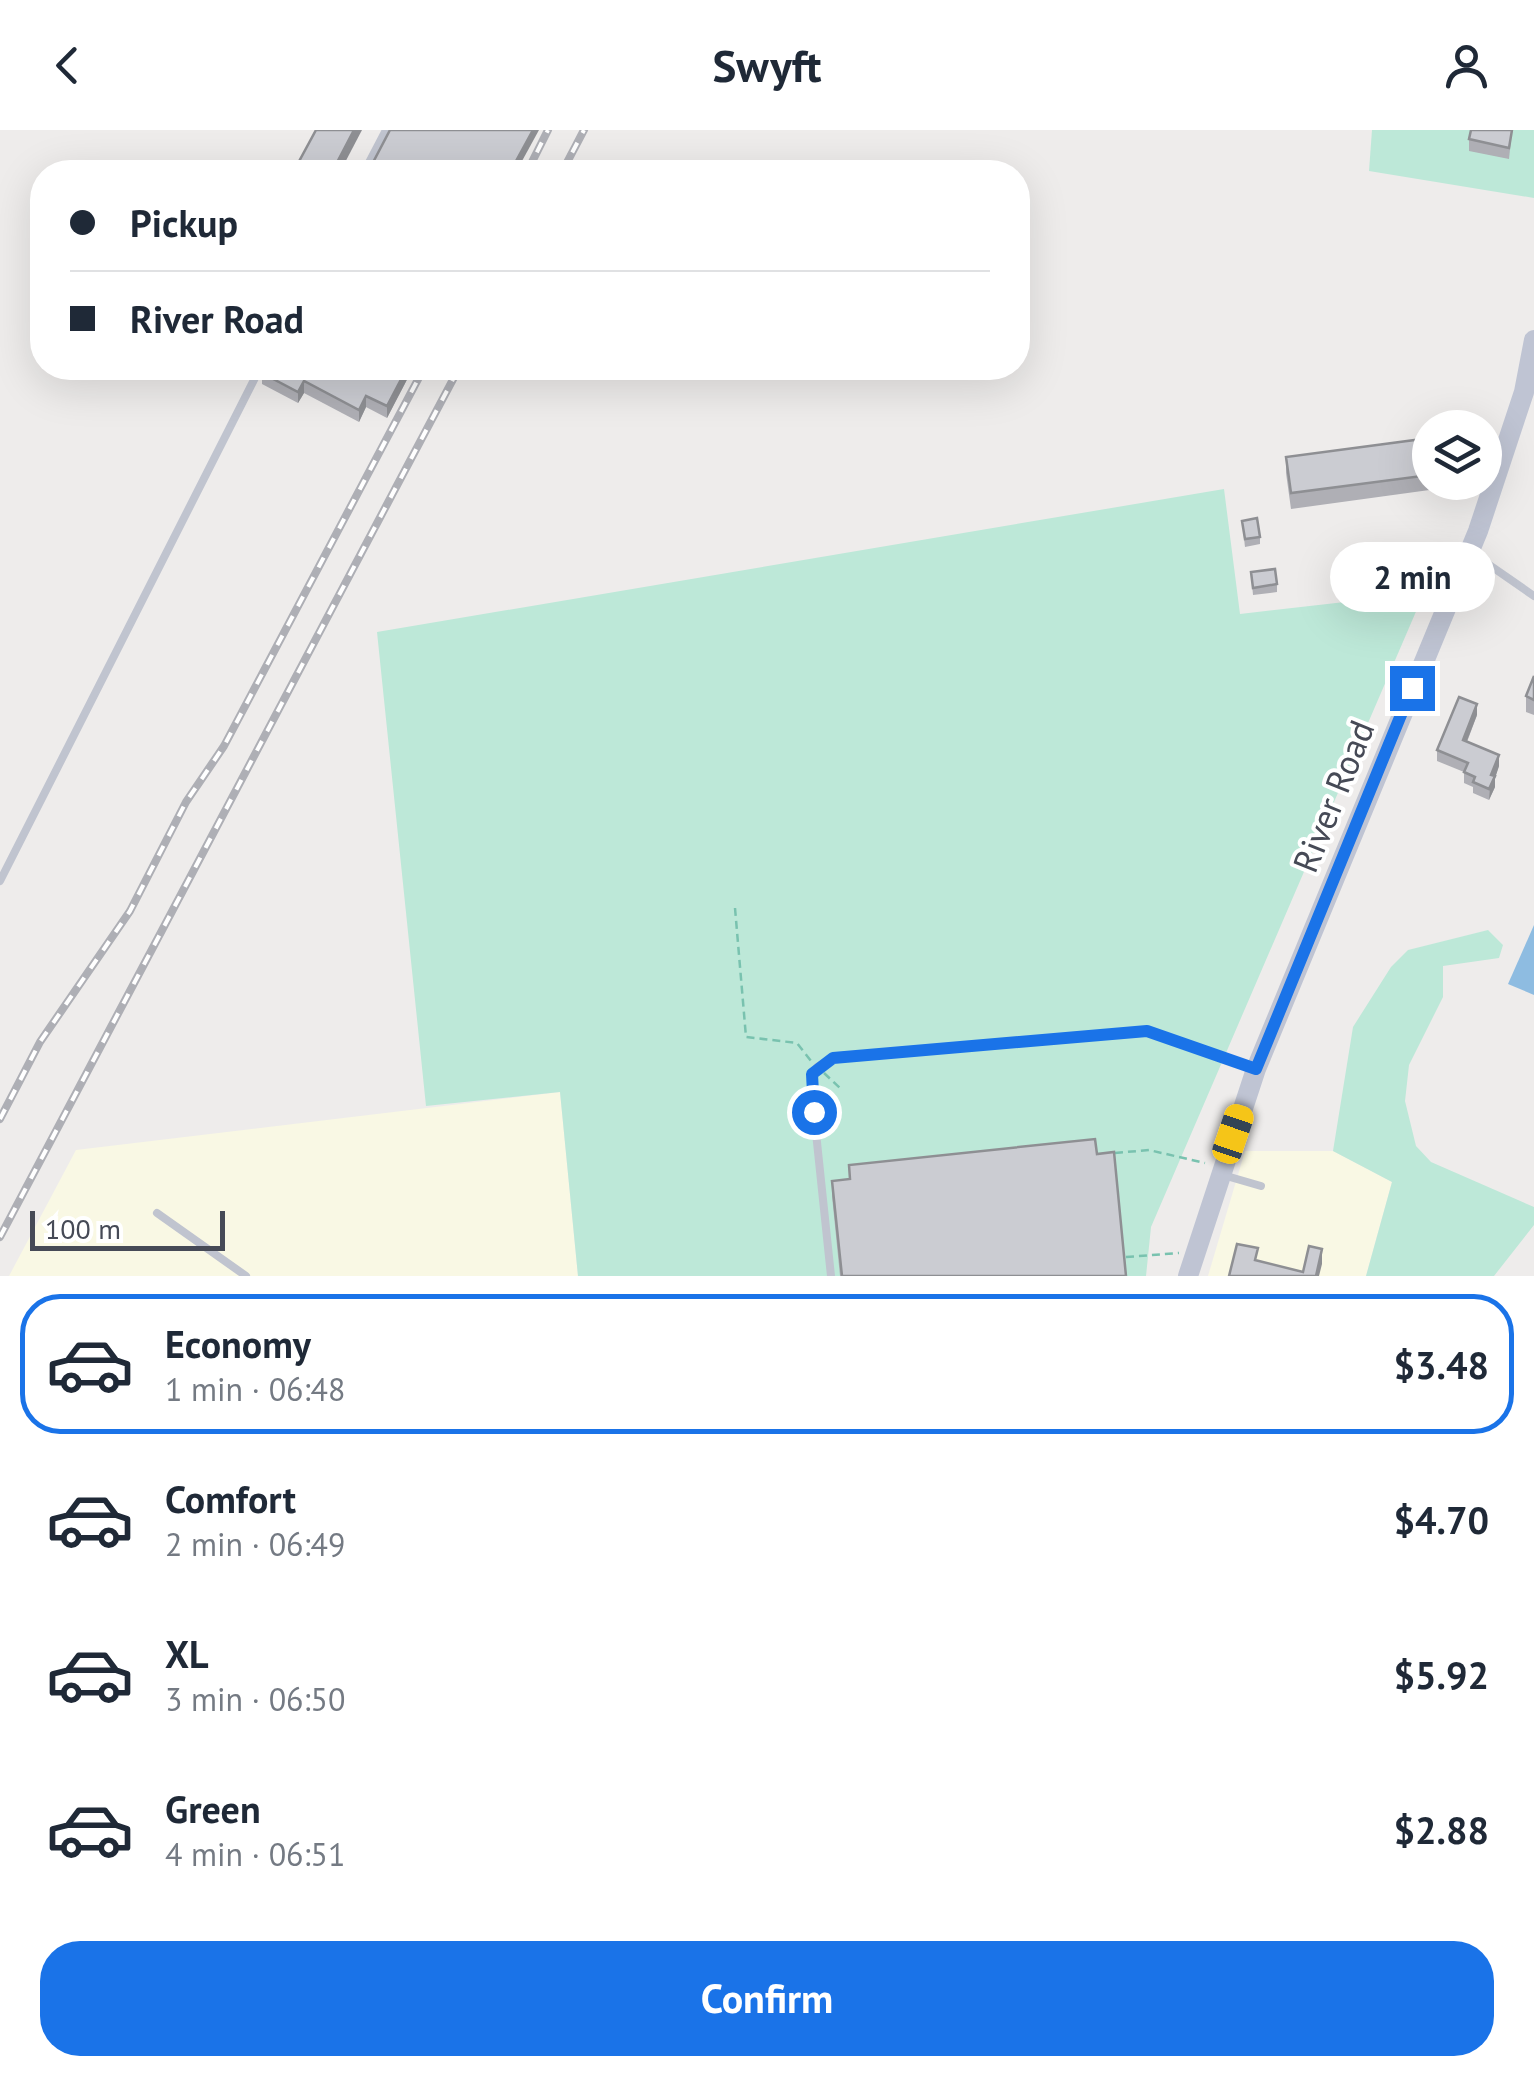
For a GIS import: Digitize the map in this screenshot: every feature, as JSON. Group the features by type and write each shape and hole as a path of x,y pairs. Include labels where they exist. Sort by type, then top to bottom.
{"street":[{"name":"River Road","path":"1188,1276 1256,1069 1469,550 1524,392 1534,340"}],"lane":[{"path":"370,160 386,130"},
{"path":"0,881 254,380"},
{"path":"1469,550 1534,596"},
{"path":"831,1276 810,1085 817,1068 833,1058 1126,1030 1147,1031 1256,1069"},
{"path":"1220,1170 1261,1186"},
{"path":"157,1213 246,1276"}],"path":[{"path":"735,908 746,1037 797,1043 841,1090"},
{"path":"1102,1154 1149,1150 1220,1170"},
{"path":"1126,1258 1194,1252"}],"shaded area":[{"path":"560,1092 578,1276 9,1276 76,1150"},
{"path":"1245,1151 1333,1151 1392,1182 1366,1276 1208,1276"}],"green space":[{"path":"1372,130 1534,130 1534,198 1369,171"},
{"path":"1224,489 1240,614 1424,593 1151,1227 1146,1276 578,1276 560,1092 426,1106 377,632"},
{"path":"1488,930 1503,945 1499,958 1443,966 1443,997 1409,1065 1405,1101 1416,1146 1431,1162 1534,1207 1534,1225 1494,1276 1366,1276 1392,1182 1333,1151 1353,1027 1391,967 1408,950"}],"water":[{"path":"1534,925 1534,995 1508,984"}],"building":[{"path":"316,130 354,130 338,160 300,160"},
{"path":"390,130 533,130 517,160 374,160"},
{"path":"1471,130 1512,130 1509,148 1469,139"},
{"path":"275,380 401,380 387,406 366,396 359,410 304,381 298,392"},
{"path":"1412,440 1412,477 1291,493 1286,457"},
{"path":"1257,518 1260,537 1245,539 1242,521"},
{"path":"1275,569 1277,584 1253,588 1251,572"},
{"path":"1534,676 1534,700 1526,696"},
{"path":"1459,697 1477,704 1463,740 1499,755 1489,789 1473,782 1475,777 1464,772 1468,763 1437,750"},
{"path":"1095,1139 1097,1154 1114,1152 1126,1276 842,1276 832,1181 850,1179 849,1165"},
{"path":"1237,1244 1258,1248 1255,1260 1303,1272 1309,1246 1322,1249 1316,1276 1229,1276"}],"railway":[{"path":"533,160 548,130"},
{"path":"568,160 584,130"},
{"path":"0,1119 40,1042 130,911 186,802 224,746 418,380"},
{"path":"0,1237 453,380"}],"route":[{"path":"814,1112 812,1074 833,1058 1126,1030 1147,1031 1256,1069 1412,688"}]}
